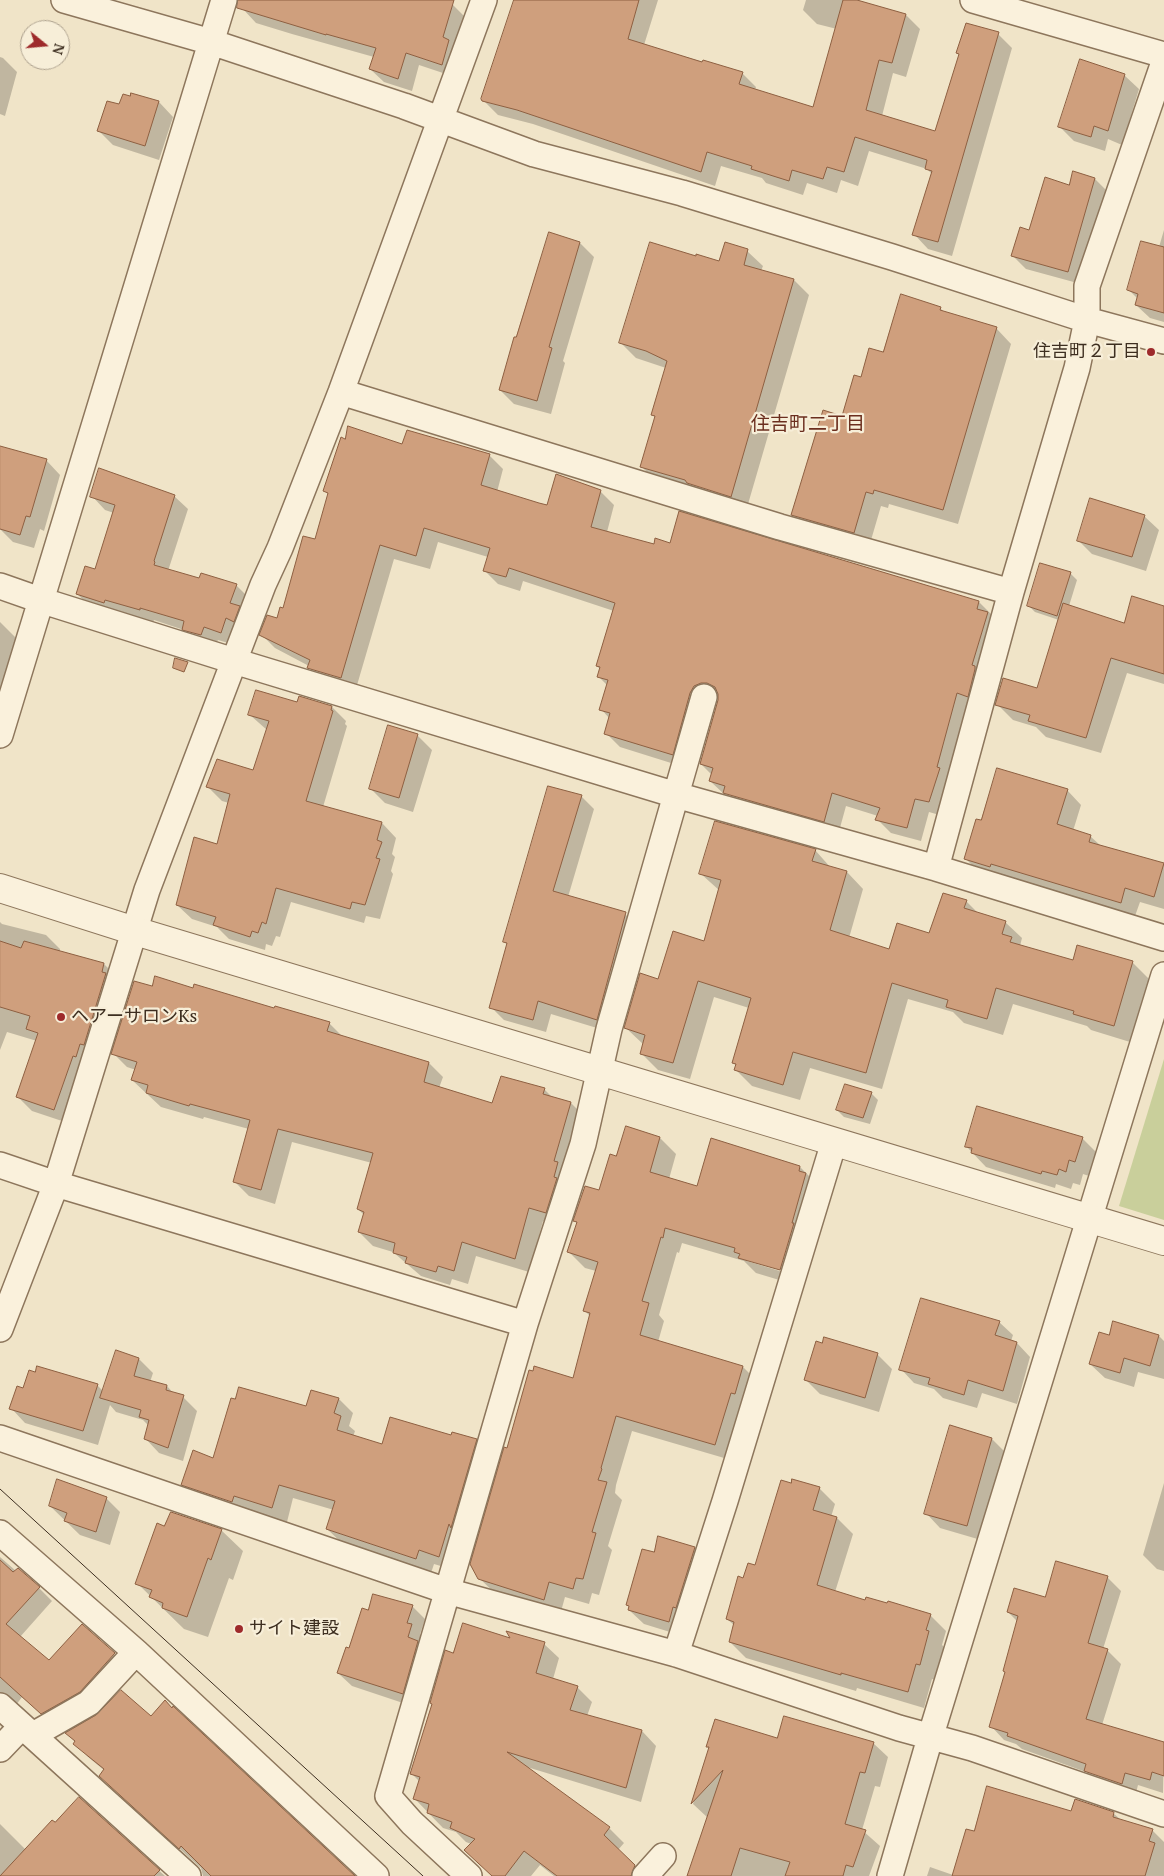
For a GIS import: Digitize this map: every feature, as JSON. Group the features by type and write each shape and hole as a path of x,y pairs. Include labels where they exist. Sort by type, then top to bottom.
{"street":[{"path":"64,0 211,42 404,106 534,154 692,196 883,254 1087,320 1164,341"},
{"path":"0,735 224,0"},
{"path":"0,1329 56,1184 147,890 263,585 280,548 341,392 484,0"},
{"path":"973,0 1164,55"},
{"path":"936,868 1011,592 1077,368 1087,320 1087,286 1164,62"},
{"path":"341,392 780,527 1011,592"},
{"path":"0,586 234,661 676,795 936,868 1164,938"},
{"path":"469,1876 412,1823 388,1796 525,1324 583,1144 609,1029 704,696"},
{"path":"0,888 135,931 1164,1242"},
{"path":"890,1876 930,1738 1164,974"},
{"path":"676,1654 725,1501 834,1142"},
{"path":"0,1165 56,1184 525,1324"},
{"path":"0,1438 448,1591 676,1654 930,1738 972,1748 1164,1814"},
{"path":"0,1533 136,1652 376,1876"},
{"path":"0,1749 28,1731 89,1704 136,1652"},
{"path":"0,1706 188,1876"},
{"path":"645,1876 663,1856"}],"green space":[{"path":"1164,1059 1164,1220 1119,1206"}],"building":[{"path":"238,0 454,0 443,37 449,40 442,65 406,53 398,79 369,69 376,48 237,8"},
{"path":"514,0 639,0 628,39 702,62 703,60 743,72 739,84 813,107 843,0 857,0 906,14 892,63 879,60 866,110 935,131 959,54 956,53 966,23 999,32 938,242 912,235 932,171 925,169 927,160 855,137 844,172 827,167 823,179 792,170 789,181 751,169 752,166 707,152 701,172 517,110 482,101 481,99"},
{"path":"1080,59 1125,74 1108,131 1094,126 1091,137 1058,127"},
{"path":"131,93 159,101 145,146 97,131 107,101 119,104 123,94 130,96"},
{"path":"1073,171 1095,178 1068,272 1011,256 1020,227 1029,230 1045,177 1069,185"},
{"path":"549,232 580,242 549,347 552,348 537,401 499,390 514,337 516,337"},
{"path":"1141,241 1164,247 1164,313 1135,305 1138,294 1127,290"},
{"path":"650,242 719,261 725,242 748,249 744,265 794,279 731,497 687,483 685,480 640,467 655,416 651,415 667,361 646,351 619,343"},
{"path":"901,294 941,307 940,310 997,327 943,510 874,490 873,494 866,492 854,533 791,515 823,410 842,416 854,375 861,377 869,348 883,352"},
{"path":"348,426 402,444 407,430 490,454 481,485 539,503 547,505 556,474 601,490 591,527 654,544 655,538 670,543 679,511 979,601 977,609 988,612 972,665 975,666 975,669 968,697 957,693 937,767 940,768 929,802 915,799 907,828 875,820 880,808 832,793 824,822 723,793 725,786 709,781 713,768 700,764 718,700 715,687 707,683 694,686 690,693 673,755 604,734 610,713 599,710 608,680 597,677 600,667 596,666 615,603 509,568 506,577 483,571 490,548 424,528 416,556 380,545 341,678 307,668 310,660 259,635 267,615 277,618 280,607 283,608 303,536 315,539 328,493 323,491 341,437 345,439"},
{"path":"0,446 47,459 30,517 26,516 20,535 0,529"},
{"path":"99,468 175,495 154,565 199,578 201,573 237,584 230,603 240,606 234,622 226,618 221,633 204,627 201,635 182,630 184,621 105,600 104,603 76,594 85,566 95,569 115,505 90,497"},
{"path":"1090,498 1145,515 1132,557 1077,541"},
{"path":"1040,563 1071,572 1057,616 1027,606"},
{"path":"1132,596 1164,606 1164,674 1111,658 1086,738 1028,721 1030,715 995,705 1003,678 1037,688 1063,603 1124,623"},
{"path":"175,658 188,662 184,672 173,668"},
{"path":"256,690 297,702 299,696 332,706 331,710 333,711 306,801 382,822 377,840 382,842 376,858 380,859 365,905 352,902 350,909 276,888 266,924 262,922 258,933 252,931 250,937 213,925 216,917 176,905 194,837 217,844 230,794 206,787 217,759 253,770 269,721 248,715"},
{"path":"388,725 418,734 399,798 369,789"},
{"path":"997,768 1068,789 1057,824 1091,835 1089,842 1164,863 1154,897 1125,888 1121,903 991,864 990,867 964,859 976,819 981,820"},
{"path":"548,786 582,795 553,891 626,912 597,1020 538,1001 533,1020 489,1008 507,943 503,942"},
{"path":"715,821 816,849 812,861 847,871 830,930 889,949 897,923 929,933 943,893 967,900 964,908 1006,921 1002,934 1012,937 1010,942 1073,960 1077,945 1133,961 1114,1026 1073,1014 1074,1011 996,988 987,1019 946,1007 948,1000 892,983 866,1073 793,1052 783,1085 734,1070 736,1064 732,1063 751,998 698,981 673,1063 640,1054 645,1035 624,1028 640,973 658,979 673,931 704,941 721,880 699,874"},
{"path":"0,941 21,948 24,941 104,963 102,972 106,973 84,1045 80,1044 76,1057 73,1056 54,1110 16,1097 38,1033 26,1029 30,1016 0,1007"},
{"path":"155,976 193,988 194,984 274,1008 275,1006 330,1022 327,1031 429,1062 424,1082 492,1103 501,1076 545,1088 543,1094 571,1102 554,1161 558,1162 554,1177 557,1178 546,1213 529,1208 515,1259 462,1242 454,1271 438,1266 436,1272 405,1263 407,1257 393,1253 395,1243 358,1232 364,1212 357,1209 373,1153 278,1129 261,1190 233,1182 250,1120 190,1104 189,1106 146,1093 148,1085 131,1080 137,1062 111,1054 134,981 152,986"},
{"path":"845,1084 872,1092 863,1118 836,1110"},
{"path":"977,1106 1083,1137 1075,1162 1069,1160 1066,1172 1059,1169 1057,1175 1042,1171 1041,1174 971,1153 972,1148 965,1147"},
{"path":"626,1126 660,1137 650,1172 697,1186 711,1138 800,1166 799,1171 806,1173 780,1270 738,1258 740,1254 734,1252 735,1248 665,1228 642,1301 649,1303 640,1335 743,1366 735,1394 731,1393 715,1445 616,1416 598,1480 607,1482 592,1532 596,1533 583,1579 576,1578 573,1589 549,1582 544,1600 478,1579 470,1564 504,1447 507,1448 529,1370 533,1371 534,1366 573,1378 590,1313 583,1311 598,1262 567,1252 577,1222 573,1221 585,1186 599,1190 610,1154 616,1156"},
{"path":"921,1298 1000,1321 995,1335 1017,1342 1003,1391 968,1380 964,1395 928,1384 930,1378 899,1370"},
{"path":"1113,1321 1159,1335 1150,1366 1124,1358 1120,1373 1089,1364 1099,1332 1109,1335"},
{"path":"824,1337 878,1353 865,1398 804,1380 816,1341 822,1343"},
{"path":"116,1350 139,1358 134,1376 167,1385 166,1390 184,1395 168,1448 144,1439 149,1420 139,1417 141,1410 100,1398"},
{"path":"37,1366 98,1384 83,1431 9,1409 17,1386 23,1388 29,1370 35,1372"},
{"path":"239,1387 306,1406 311,1390 339,1398 334,1413 341,1416 337,1430 382,1444 390,1417 451,1435 452,1432 477,1439 451,1528 449,1524 439,1557 419,1550 416,1559 326,1529 335,1501 279,1485 272,1508 234,1496 232,1502 181,1485 193,1450 213,1458 231,1398 235,1399"},
{"path":"950,1425 992,1438 967,1526 924,1514"},
{"path":"57,1479 107,1497 96,1532 64,1521 67,1513 49,1506"},
{"path":"792,1479 820,1487 813,1510 837,1517 817,1585 865,1600 866,1597 887,1603 888,1601 931,1614 926,1630 929,1631 920,1665 916,1664 908,1692 841,1673 841,1675 729,1642 734,1622 726,1619 738,1576 743,1578 748,1563 755,1565 781,1480 791,1483"},
{"path":"171,1512 222,1529 211,1560 208,1558 187,1617 162,1608 163,1603 149,1597 152,1590 135,1584 157,1523 164,1526"},
{"path":"658,1536 695,1547 676,1608 673,1607 669,1622 628,1610 629,1606 626,1605 642,1549 654,1552"},
{"path":"0,1560 13,1572 18,1568 40,1587 6,1624 49,1660 82,1624 115,1653 80,1692 41,1714 0,1677"},
{"path":"1056,1561 1108,1576 1088,1643 1108,1649 1086,1719 1164,1742 1164,1776 1152,1772 1150,1780 1125,1773 1122,1784 1084,1771 1086,1764 1007,1736 1008,1733 989,1727 1005,1672 1003,1671 1018,1616 1007,1612 1014,1588 1045,1597"},
{"path":"373,1594 413,1605 407,1623 412,1624 408,1637 418,1641 403,1694 337,1673 346,1647 349,1648 362,1608 368,1610"},
{"path":"463,1623 510,1638 506,1631 545,1642 536,1673 578,1686 570,1710 642,1730 626,1788 507,1752 610,1827 604,1835 635,1865 631,1876 557,1876 524,1851 505,1876 492,1876 464,1850 475,1839 450,1828 452,1822 427,1813 429,1804 413,1799 420,1777 410,1774 432,1704 430,1703 445,1650 453,1653"},
{"path":"121,1690 151,1716 165,1700 172,1708 173,1706 355,1876 211,1876 181,1846 179,1849 99,1776 104,1769 73,1744 75,1741 65,1733 96,1715"},
{"path":"784,1716 874,1742 865,1773 860,1772 845,1824 866,1830 853,1867 846,1865 843,1876 785,1876 790,1862 740,1848 731,1876 687,1876 723,1770 691,1804 709,1747 706,1747 715,1719 777,1738"},
{"path":"987,1786 1071,1811 1075,1799 1114,1812 1113,1817 1153,1829 1149,1841 1155,1843 1145,1876 952,1876 966,1829 974,1831"},
{"path":"79,1797 160,1870 154,1876 0,1876 52,1820 55,1822"}],"tram line":[{"path":"0,1489 423,1876"}],"place":[{"name":"住吉町２丁目","path":"1151,352"},
{"name":"ヘアーサロンKs","path":"61,1017"},
{"name":"サイト建設","path":"239,1629"}],"district":[{"name":"住吉町二丁目","path":"808,425"}]}
